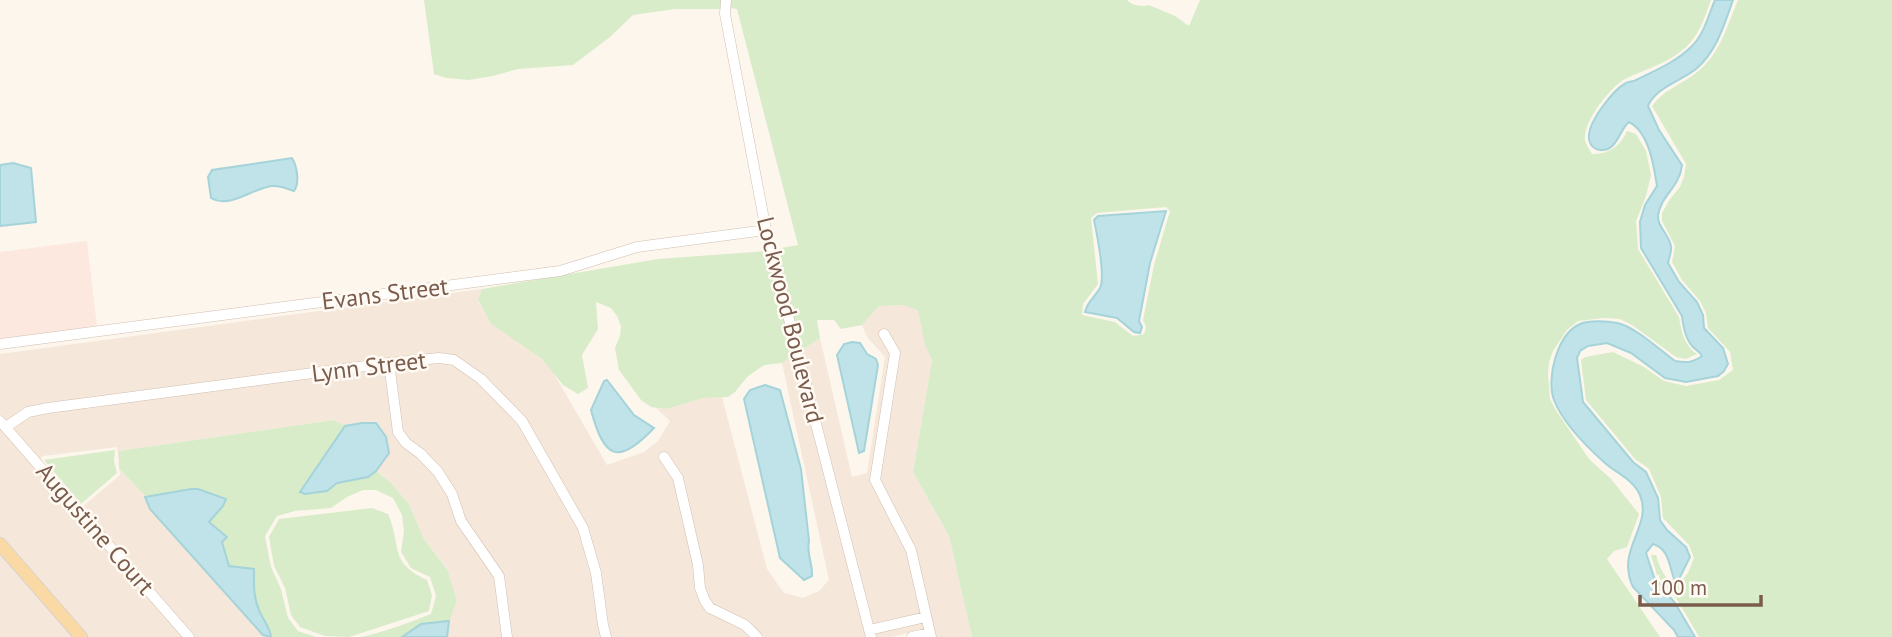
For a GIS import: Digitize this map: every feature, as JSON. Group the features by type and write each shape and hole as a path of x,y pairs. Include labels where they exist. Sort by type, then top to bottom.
{"main road":[{"path":"0,544 81,637"}],"street":[{"name":"Lockwood Boulevard","path":"726,0 725,14 766,230 870,633"},
{"name":"Evans Street","path":"0,344 560,271 637,247 766,230"},
{"path":"884,334 895,353 876,480 911,550 930,635 912,637"},
{"name":"Lynn Street","path":"3,424 28,412 48,408 389,363 439,358 454,360 481,379 522,421 583,528 596,573 606,637"},
{"path":"389,363 398,432 405,443 421,454 438,472 452,494 461,521 499,576 507,637"},
{"name":"Augustine Court","path":"3,424 189,637"},
{"path":"664,457 678,478 698,565 699,588 705,601 710,608 746,625 757,637"},
{"path":"870,633 926,617"}],"shaded area":[{"path":"87,241 97,327 0,339 0,252"},
{"path":"482,289 478,301 491,324 542,359 553,372 607,465 644,452 658,441 670,421 656,408 667,409 703,398 722,397 767,569 784,593 803,598 819,591 829,580 782,363 794,355 867,637 763,637 748,622 713,605 704,587 681,475 664,451 658,457 675,480 707,611 743,629 751,637 611,637 600,573 524,418 456,356 26,408 6,421 0,414 0,354"},
{"path":"903,305 918,309 932,360 913,472 949,536 972,637 908,637 907,633 875,637 874,633 903,617 872,624 802,350 820,338 852,477 867,473 885,357 867,337 862,325 879,306"},
{"path":"439,363 453,365 479,383 518,424 579,530 592,574 602,637 511,637 503,576 464,519 456,493 402,431 394,368"},
{"path":"386,368 395,435 404,447 435,475 495,578 503,637 447,637 457,601 448,571 424,539 409,504 390,482 376,471 389,453 362,423 346,426 334,420 119,451 119,466 117,447 43,456 40,460 12,428 29,417 49,413"},
{"path":"0,427 183,637 87,637 0,538"},
{"path":"119,468 146,497 150,509 263,635 269,637 195,637 82,507 120,475"},
{"path":"0,551 76,637 0,637"}],"green space":[{"path":"424,0 722,0 721,9 675,9 633,15 610,37 573,65 518,69 468,80 434,74"},
{"path":"730,0 1127,0 1138,6 1149,5 1175,16 1189,26 1200,0 1711,0 1694,39 1667,60 1619,83 1605,97 1585,133 1592,154 1604,153 1613,148 1627,131 1636,134 1646,151 1651,175 1636,221 1638,249 1679,317 1687,343 1697,354 1686,359 1676,357 1620,319 1578,321 1567,330 1553,351 1548,374 1550,399 1557,412 1589,459 1611,479 1639,514 1627,547 1614,551 1607,559 1660,637 972,637 949,536 913,472 932,360 925,345 918,310 903,305 879,306 862,325 841,329 834,320 817,320 820,338 802,350 776,249 798,245 737,9 730,8","holes":["1166,207 1170,211 1154,265 1143,320 1146,327 1144,334 1133,336 1115,322 1082,315 1083,304 1098,284 1091,218 1097,213"]},
{"path":"1738,0 1892,0 1892,637 1699,637 1678,601 1657,575 1651,555 1656,555 1667,578 1680,583 1694,558 1689,545 1663,518 1661,497 1649,469 1635,459 1586,400 1581,360 1585,357 1613,352 1644,367 1664,381 1686,386 1719,380 1733,370 1730,352 1708,328 1706,313 1700,301 1682,280 1672,262 1675,246 1662,221 1662,213 1680,187 1686,164 1652,106 1667,92 1696,73 1711,58 1722,40"},
{"path":"768,251 794,355 782,363 764,365 747,377 728,397 703,398 667,409 651,407 641,400 619,370 615,348 621,326 611,308 596,302 598,329 582,355 588,388 578,394 563,385 542,359 491,324 478,300 482,289 658,259"},
{"path":"334,420 346,426 300,491 327,491 337,483 368,477 376,471 390,482 409,504 424,539 448,571 457,601 449,622 421,624 402,637 361,637 431,614 436,596 430,577 411,568 401,552 404,531 402,515 393,498 376,490 363,490 331,508 295,511 277,516 265,536 271,567 281,589 288,618 298,631 316,637 271,637 256,600 254,569 229,566 222,541 209,522 226,499 198,489 146,497 119,468 119,451"},
{"path":"115,450 117,473 81,504 44,460"},
{"path":"372,508 388,514 401,560 406,567 427,580 432,595 429,611 349,637 325,636 300,627 291,615 285,588 274,566 269,537 279,519"}],"water":[{"path":"1715,0 1733,0 1719,37 1709,54 1696,69 1656,94 1648,106 1659,130 1682,165 1681,173 1658,215 1659,223 1671,246 1668,263 1679,282 1697,302 1703,315 1704,328 1723,348 1728,364 1718,376 1686,382 1665,378 1631,353 1607,343 1588,346 1580,351 1577,358 1583,402 1633,462 1646,472 1658,498 1660,520 1686,547 1690,557 1679,579 1674,579 1668,558 1658,546 1653,544 1646,553 1654,577 1675,603 1695,637 1678,637 1633,587 1629,573 1628,561 1642,518 1640,495 1633,485 1598,457 1569,426 1554,400 1551,381 1555,358 1565,337 1572,329 1588,322 1624,325 1639,333 1675,361 1689,362 1702,356 1688,340 1682,316 1641,248 1640,222 1645,205 1657,186 1646,141 1629,122 1614,144 1606,150 1595,148 1589,138 1590,129 1598,114 1621,87 1672,62 1695,42"},
{"path":"292,158 297,174 294,191 272,186 234,200 218,201 211,198 208,177 212,170"},
{"path":"13,163 31,168 36,222 0,226 0,165"},
{"path":"1166,211 1150,263 1139,321 1142,327 1140,333 1134,332 1117,318 1085,312 1102,282 1094,220 1098,216"},
{"path":"860,343 867,354 876,359 878,365 864,451 859,453 837,355 844,344"},
{"path":"607,380 634,415 654,428 631,448 622,452 614,452 601,439 591,410 604,381"},
{"path":"765,385 780,390 801,469 812,571 812,576 804,580 780,558 744,399 750,390"},
{"path":"376,423 386,437 389,453 376,471 368,477 337,483 327,491 305,494 300,492 345,426"},
{"path":"191,489 226,499 209,522 227,537 222,542 229,566 254,569 256,600 271,637 263,635 150,509 145,497"},
{"path":"449,621 447,637 402,637 421,624"}]}
